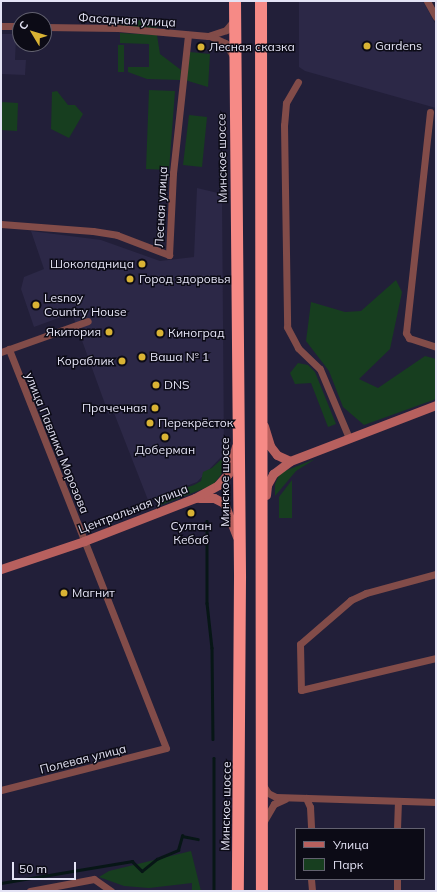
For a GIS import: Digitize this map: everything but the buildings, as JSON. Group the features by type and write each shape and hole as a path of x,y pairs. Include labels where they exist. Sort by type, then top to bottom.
{"highway":[{"name":"Минское шоссе","path":"235,1 240,544 238,891"},
{"path":"261,1 262,891"}],"street":[{"path":"428,1 436,17"},
{"name":"Фасадная улица","path":"208,36 226,30 235,18"},
{"path":"1,26 12,26"},
{"name":"Фасадная улица","path":"52,27 118,28 208,36 225,43 235,59"},
{"name":"Лесная улица","path":"1,224 109,234 169,255 173,174 188,35"},
{"path":"298,82 286,103 284,125 287,328 298,348 320,369 349,438"},
{"path":"430,112 406,333 409,338 436,347"},
{"path":"1,352 88,321"},
{"name":"улица Павлика Морозова","path":"9,349 166,745"},
{"path":"262,528 267,485 273,474 290,461 436,405"},
{"path":"261,411 270,446 277,455 290,461"},
{"name":"Центральная улица","path":"1,569 84,541 195,498 218,485 228,474 239,433"},
{"path":"195,498 214,498 224,503 240,544"},
{"path":"436,574 366,593 351,600 300,644 301,690 436,658"},
{"name":"Полевая улица","path":"1,790 164,751 166,745"},
{"path":"263,784 270,795 288,798 436,802"},
{"path":"263,823 274,804 288,798"},
{"path":"306,798 310,807 311,828"},
{"path":"397,828 398,801"},
{"path":"30,891 94,880 111,891"},
{"path":"312,880 312,891"},
{"path":"396,891 397,880"}],"shaded area":[{"name":"Gardens","path":"299,1 423,1 436,25 436,108 305,71 299,67"},
{"path":"1,34 12,34 12,52 15,52 15,60 26,60 25,75 1,74"},
{"path":"197,188 222,194 224,454 197,482 148,500 114,413 109,415 72,313 34,327 21,289 24,277 44,269 31,231 101,240 160,261 194,257"}],"green space":[{"path":"112,19 157,21 159,25 156,28 113,26 110,24"},
{"path":"120,33 157,35 160,54 181,70 180,80 147,79 128,72 128,67 149,67 149,44 120,43"},
{"path":"118,45 124,45 124,72 118,72"},
{"path":"190,52 210,54 208,87 185,80"},
{"path":"149,90 175,91 169,170 146,169"},
{"path":"57,91 68,105 75,105 83,114 69,138 51,129 52,92"},
{"path":"1,102 18,103 17,131 1,130"},
{"path":"189,115 207,117 202,167 183,165"},
{"path":"396,280 402,292 390,349 359,379 378,388 425,356 436,359 436,399 364,425 343,407 329,371 306,341 311,302 345,312 361,311"},
{"path":"298,363 308,365 315,372 336,424 328,427 311,383 295,384 290,373"},
{"path":"224,457 223,472 213,485 161,505 156,498 194,485 201,481 203,472 212,468"},
{"path":"315,459 296,471 275,496 275,484 280,473"},
{"path":"292,480 292,518 279,518 279,497"},
{"path":"191,851 201,891 192,891 192,883 149,888 124,886 99,877 109,871"}],"waterway":[{"path":"207,521 207,603 212,648 213,739"},
{"path":"214,758 214,891"},
{"path":"1,883 132,861 142,871 157,859 178,850 182,836 198,839"}],"place":[{"name":"Gardens","path":"367,46"},
{"name":"Лесная сказка","path":"201,47"},
{"name":"Шоколадница","path":"142,264"},
{"name":"Город здоровья","path":"130,279"},
{"name":"Lesnoy Country House","path":"36,305"},
{"name":"Якитория","path":"109,332"},
{"name":"Киноград","path":"160,333"},
{"name":"Ваша № 1","path":"142,357"},
{"name":"Кораблик","path":"122,361"},
{"name":"DNS","path":"156,385"},
{"name":"Прачечная","path":"155,408"},
{"name":"Перекрёсток","path":"150,423"},
{"name":"Доберман","path":"165,437"},
{"name":"Султан Кебаб","path":"191,513"},
{"name":"Магнит","path":"64,593"}]}
